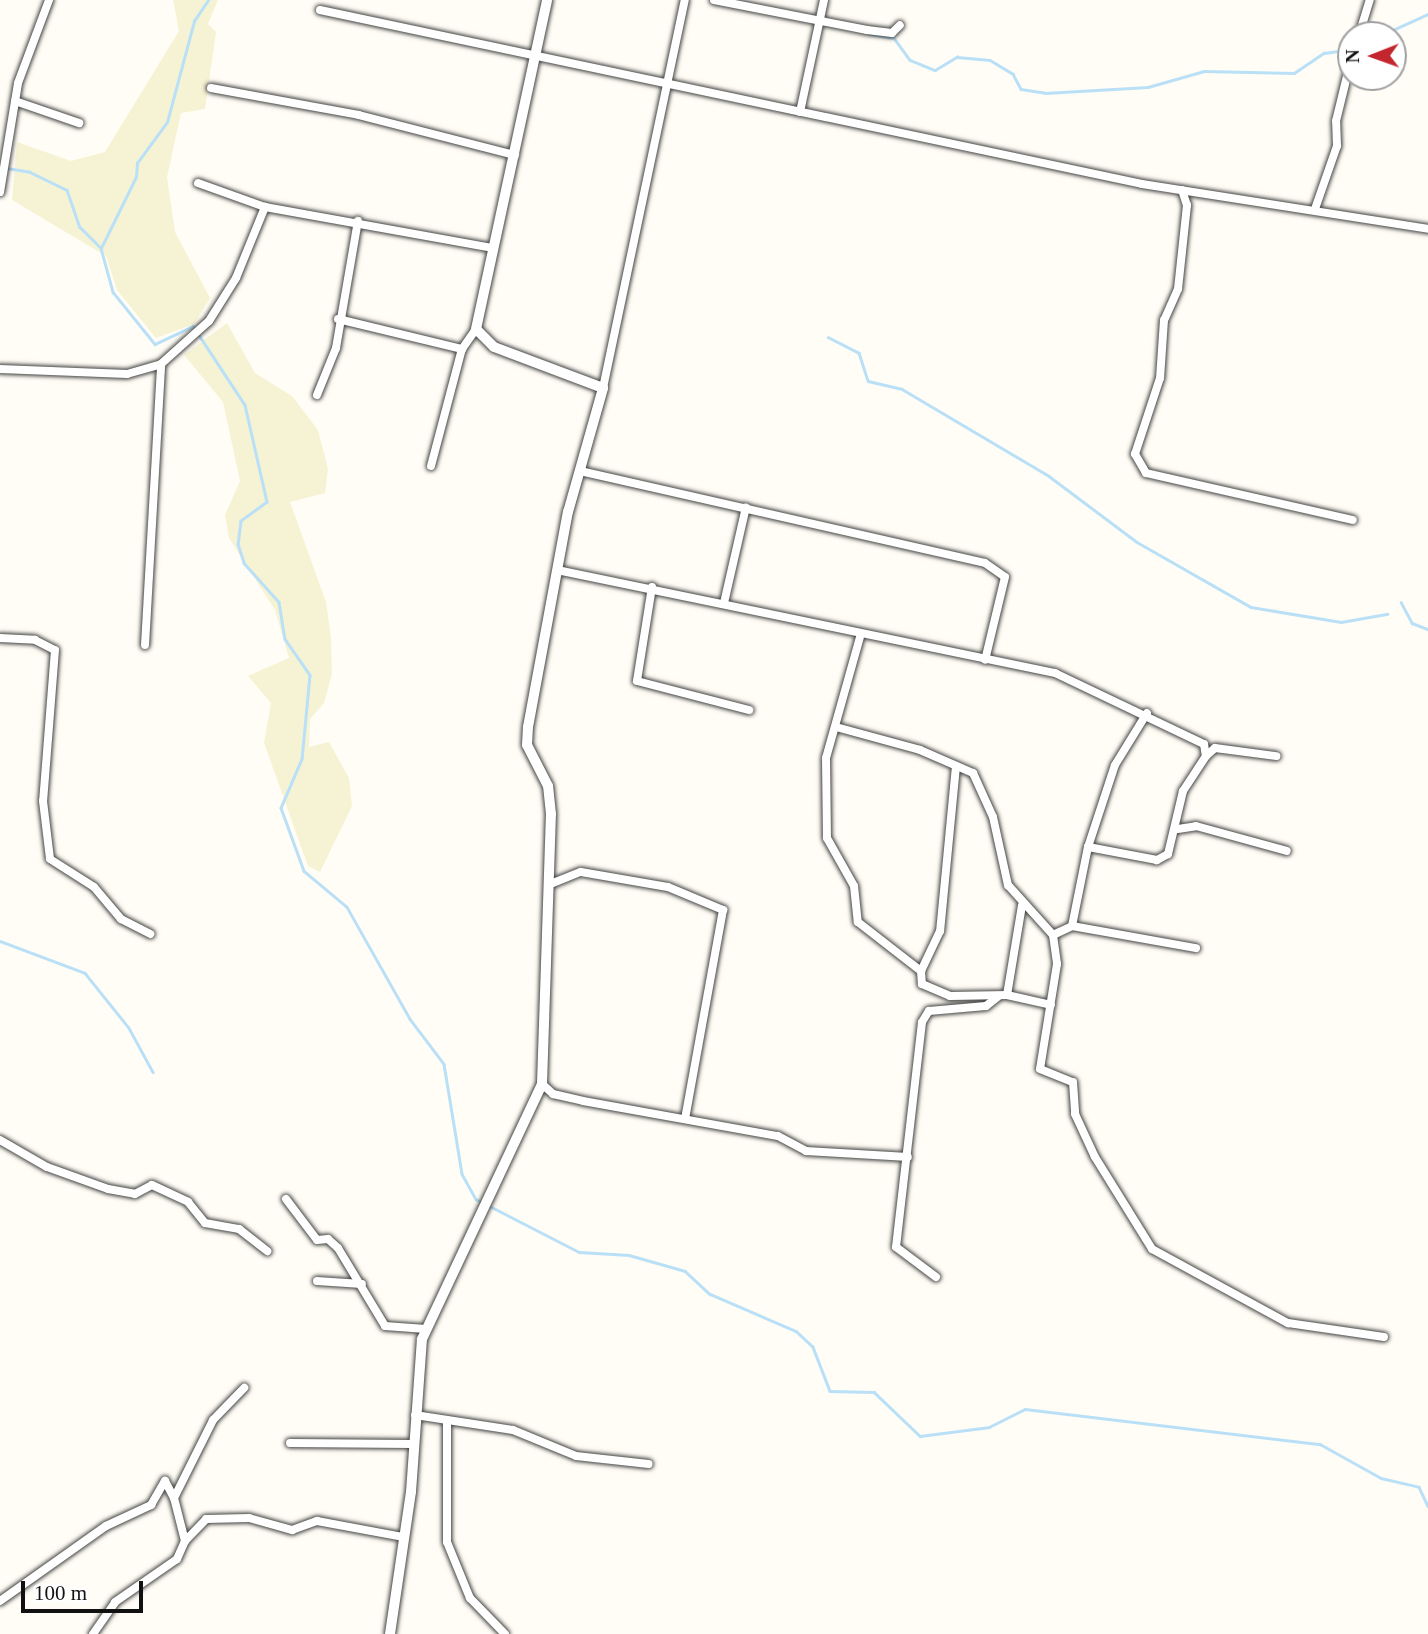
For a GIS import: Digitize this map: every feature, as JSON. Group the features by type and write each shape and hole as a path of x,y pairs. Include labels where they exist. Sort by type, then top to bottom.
{"street":[{"path":"0,192 15,101 49,0"},
{"path":"431,466 462,349 476,329 547,0"},
{"path":"390,1634 426,1329 491,1199 542,1084 548,786 527,745 556,570 603,388 685,0"},
{"path":"714,0 892,33 900,25"},
{"path":"800,112 824,0"},
{"path":"1363,21 1370,0"},
{"path":"320,10 668,87 1182,190 1428,229"},
{"path":"211,88 370,117 515,155"},
{"path":"1315,209 1337,146 1336,121 1343,91"},
{"path":"15,101 79,122"},
{"path":"198,183 265,207 358,220 493,248"},
{"path":"1182,190 1187,205 1178,289 1164,320 1160,378 1135,454 1146,473 1353,520"},
{"path":"0,369 127,374 161,364 197,332 236,278 265,207"},
{"path":"317,395 336,348 338,319 358,220"},
{"path":"338,319 462,349"},
{"path":"476,329 494,347 603,388"},
{"path":"145,645 161,364"},
{"path":"580,471 746,507 1002,571 985,660"},
{"path":"724,603 746,507"},
{"path":"556,570 652,587 860,637 1055,673 1147,713 1214,748 1276,756"},
{"path":"652,587 637,681 749,710"},
{"path":"860,637 826,758 827,838 854,886 858,922 921,971 928,992 1003,995 1051,1005"},
{"path":"0,638 35,640 55,650 43,801 50,859 94,887 121,919 150,934"},
{"path":"1072,926 1088,847 1115,765 1147,713"},
{"path":"836,727 973,773 993,817 1008,885 1022,905 1053,935 1057,964 1040,1069 1073,1082 1075,1114 1095,1157 1152,1249 1288,1323 1384,1337"},
{"path":"1204,744 1206,756"},
{"path":"1088,847 1157,860 1168,854 1178,829 1183,791 1214,748"},
{"path":"921,971 940,931 956,766"},
{"path":"1178,829 1196,826 1287,851"},
{"path":"548,885 581,872 668,887 723,910 685,1119"},
{"path":"936,1277 896,1247 908,1157 907,1114 921,1061 923,1015 986,1006 1003,995 1022,905"},
{"path":"1053,935 1072,926 1196,948"},
{"path":"542,1084 583,1101 778,1136 806,1151 908,1157"},
{"path":"0,1140 47,1167 108,1189 135,1194 152,1185 188,1202 205,1223 239,1229 267,1251"},
{"path":"286,1199 317,1240 328,1239 338,1248 385,1326 426,1329"},
{"path":"317,1281 362,1284"},
{"path":"174,1499 213,1420 244,1388"},
{"path":"415,1415 513,1430 576,1456 649,1464"},
{"path":"447,1420 447,1542 470,1598 505,1634"},
{"path":"290,1443 413,1444"},
{"path":"0,1601 106,1526 151,1504 165,1482 174,1499 184,1541"},
{"path":"93,1634 115,1602 170,1565 184,1541 206,1518 249,1518 292,1530 317,1521 403,1538"}],"shaded area":[{"path":"173,0 218,0 208,24 216,32 205,109 181,113 167,177 175,232 210,298 194,324 156,338 117,290 106,256 12,200 17,142 71,161 105,152 179,31"},
{"path":"227,323 255,373 292,396 318,430 328,469 325,493 290,502 326,602 331,637 332,674 324,703 310,719 309,747 329,742 349,778 352,806 320,872 308,866 264,743 271,703 248,676 289,658 275,610 229,538 225,515 240,481 223,402 184,355"}],"waterway":[{"path":"101,248 136,177 137,163 167,122 194,21 208,0"},
{"path":"1407,24 1428,14"},
{"path":"869,34 894,38 910,60 935,70 957,57 990,60 1013,74 1021,89 1045,93 1148,87 1204,71 1294,73 1324,53 1337,51"},
{"path":"0,167 30,172 67,190 80,227 101,248 113,292 155,344 193,326 245,405 267,502 241,521 238,544 244,563 279,602 285,639 310,675 302,759 281,808 304,871 347,907 410,1019 444,1064 462,1174 476,1199 579,1252 629,1255 685,1271 710,1294 796,1331 813,1347 830,1391 874,1392 920,1436 989,1427 1025,1409 1320,1444 1381,1478 1419,1487 1428,1506"},
{"path":"828,337 859,353 868,381 902,389 1049,476 1137,542 1251,607 1341,622 1387,614"},
{"path":"1401,602 1412,623 1428,629"},
{"path":"0,941 85,973 129,1028 153,1072"}]}
